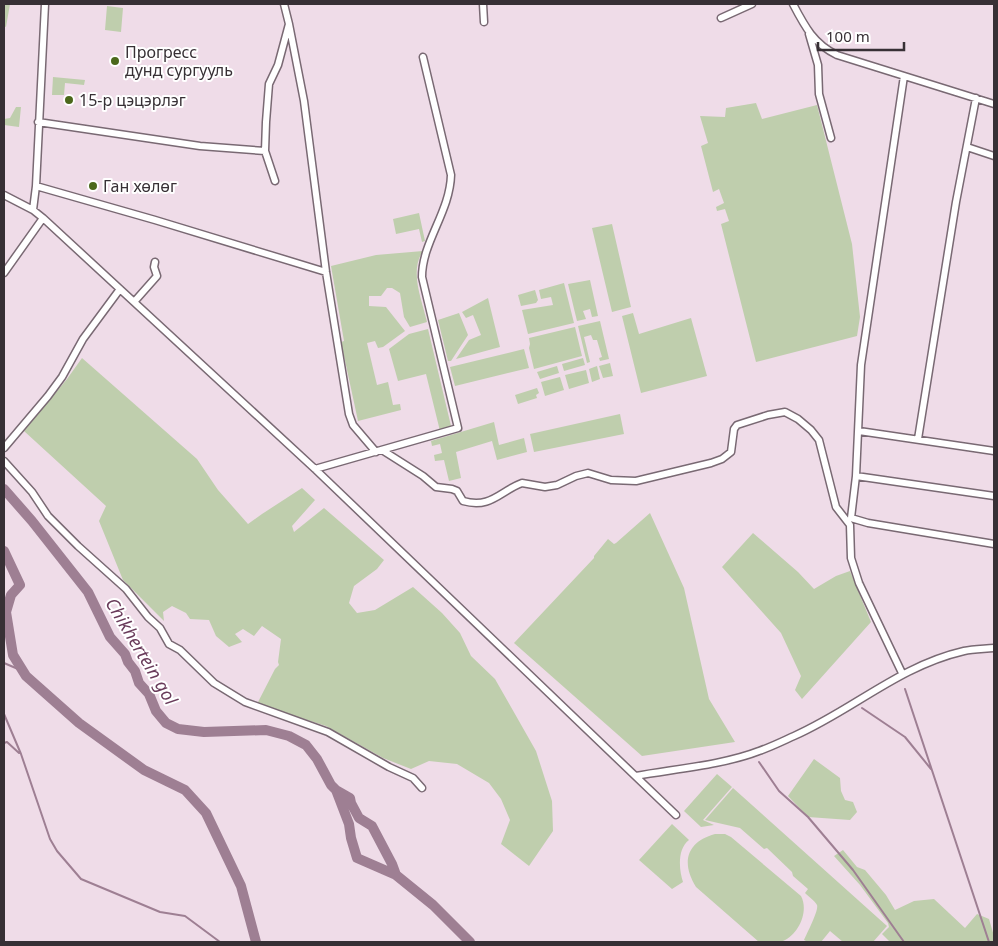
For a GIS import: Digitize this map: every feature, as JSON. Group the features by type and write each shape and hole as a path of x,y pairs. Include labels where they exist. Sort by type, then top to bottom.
{"street":[{"path":"33,210 36,186 45,4"},
{"path":"284,4 304,101 326,272 349,414 353,425 379,451 423,476 436,487 457,491 463,501 469,503 483,502 498,498 522,483 545,487 557,485 576,476 588,474 622,481 636,481 711,463 722,459 731,452 734,430 737,425 785,412 798,419 818,440 836,507 851,521 994,544"},
{"path":"483,4 484,22"},
{"path":"721,18 752,4"},
{"path":"793,4 809,32 824,48 837,56 994,104"},
{"path":"275,181 265,151 269,84 278,64 289,24"},
{"path":"809,32 818,65 820,94 830,138"},
{"path":"315,469 458,428 422,277 422,266 451,188 451,175 423,57"},
{"path":"902,673 859,583 851,558 851,521 859,431 861,365 904,76"},
{"path":"918,439 956,202 976,98"},
{"path":"38,122 200,146 265,151"},
{"path":"967,147 994,156"},
{"path":"36,186 326,272"},
{"path":"4,195 33,210 43,218 120,289 315,469 676,815"},
{"path":"4,273 43,218"},
{"path":"134,302 157,276 154,268 155,262"},
{"path":"4,448 62,377 83,339 120,289"},
{"path":"859,431 994,451"},
{"path":"4,461 32,492 48,516 126,589 148,617 160,628 169,644 180,650 214,683 245,702 328,732 413,778 422,788"},
{"path":"856,476 994,496"},
{"path":"636,776 706,764 758,752 823,722 902,673 966,650 994,648"}],"green space":[{"path":"4,4 10,4 6,27 4,26"},
{"path":"107,6 123,8 121,32 105,30"},
{"path":"53,77 85,80 84,85 65,83 64,95 52,95"},
{"path":"756,103 762,119 817,105 852,244 860,317 857,336 756,362 721,224 729,221 725,209 717,211 716,207 724,203 719,189 713,192 701,146 708,143 700,116 725,117 726,108"},
{"path":"16,107 21,107 19,127 4,125 4,119 10,118"},
{"path":"419,213 425,241 422,242 419,229 396,234 393,219"},
{"path":"612,224 631,307 612,312 592,228"},
{"path":"423,251 417,267 417,276 427,322 410,327 404,317 400,293 392,288 387,288 381,296 369,296 369,306 386,307 405,331 383,347 378,348 375,341 367,343 377,385 388,382 393,405 400,404 401,410 358,421 341,342 344,341 331,266 376,255"},
{"path":"590,280 598,316 592,317 590,309 583,311 586,319 577,321 568,284"},
{"path":"564,283 574,323 528,334 522,310 553,305 551,297 541,299 539,290"},
{"path":"535,290 538,300 536,303 521,306 518,295"},
{"path":"488,298 500,347 456,359 469,340 481,335 473,315 466,318 462,312"},
{"path":"459,313 468,335 451,361 448,361 438,320"},
{"path":"633,313 639,334 691,318 707,376 641,393 622,316"},
{"path":"600,321 609,359 600,361 599,358 602,357 597,340 593,340 591,335 584,337 590,362 587,363 578,326"},
{"path":"575,327 582,356 534,369 529,348 529,338"},
{"path":"428,329 451,426 440,431 426,374 398,381 389,349 409,334"},
{"path":"524,349 529,368 455,386 450,367"},
{"path":"82,358 197,459 218,490 248,524 302,488 315,500 292,526 294,532 324,508 384,560 377,569 354,586 349,603 357,613 375,610 413,587 442,613 460,633 471,656 495,679 536,751 552,801 553,831 529,866 501,844 510,820 501,799 489,783 457,764 429,761 411,769 383,758 326,726 257,704 275,669 279,665 281,639 262,626 254,636 243,629 235,634 242,642 229,647 216,636 209,620 190,619 186,613 172,606 163,612 164,621 123,580 99,521 106,506 24,431"},
{"path":"583,358 585,365 564,371 562,364"},
{"path":"610,363 613,376 603,378 599,366"},
{"path":"557,366 559,373 540,379 537,372"},
{"path":"597,366 600,379 592,382 589,369"},
{"path":"586,370 589,383 569,389 565,375"},
{"path":"560,377 564,390 545,396 541,382"},
{"path":"537,388 539,393 536,395 537,398 518,404 515,395"},
{"path":"620,414 624,434 534,452 530,434"},
{"path":"494,422 499,445 524,438 527,452 497,460 492,441 456,452 461,478 449,481 444,460 435,461 434,455 442,453 440,444 432,446 431,441"},
{"path":"650,513 684,588 709,699 735,742 642,756 514,643 594,558 608,539 614,544 616,543"},
{"path":"753,533 798,572 814,589 836,576 850,571 871,622 802,699 795,690 801,676 781,633 722,567"},
{"path":"814,759 840,778 841,791 845,800 853,802 857,812 850,820 808,817 788,796"},
{"path":"717,774 732,787 703,820 714,825 701,827 684,811"},
{"path":"733,788 887,926 873,942 843,942 830,931 821,942 808,942 804,940 817,908 815,902 805,893 808,889 767,848 764,849 740,828 705,820"},
{"path":"672,824 689,840 682,849 680,860 683,882 672,889 639,860"},
{"path":"715,834 725,834 731,837 801,896 804,908 801,922 789,938 778,943 759,942 696,887 689,870 689,854 698,842"},
{"path":"843,850 857,867 865,870 886,895 895,910 914,901 934,899 965,928 977,914 989,919 994,942 890,942 882,934 889,927 888,923 860,885 834,856"}],"waterway":[{"name":"Chikhertein gol","path":"4,489 88,592 110,637 125,654 135,671 139,683 149,694 156,711 166,723 178,729 204,732 266,730 289,736 306,745 317,759 331,785 350,798 359,818 372,826 396,875 433,905 470,942"},
{"path":"4,551 20,585 11,595 6,612 13,655 26,676 79,723 144,770 185,790 206,813 241,886 256,942"},
{"path":"4,663 18,669 26,676"},
{"path":"905,689 989,942"},
{"path":"862,708 905,737 931,769"},
{"path":"4,714 21,754 50,839 57,851 81,879 160,912 185,916 220,942"},
{"path":"4,743 7,742 19,753"},
{"path":"759,762 779,791 808,817 853,870 904,942"},
{"path":"336,790 349,824 357,858 396,875"}],"place":[{"name":"Прогресс дунд сургууль","path":"115,61"},
{"name":"15-р цэцэрлэг","path":"69,100"},
{"name":"Ган хөлөг","path":"93,186"}]}
